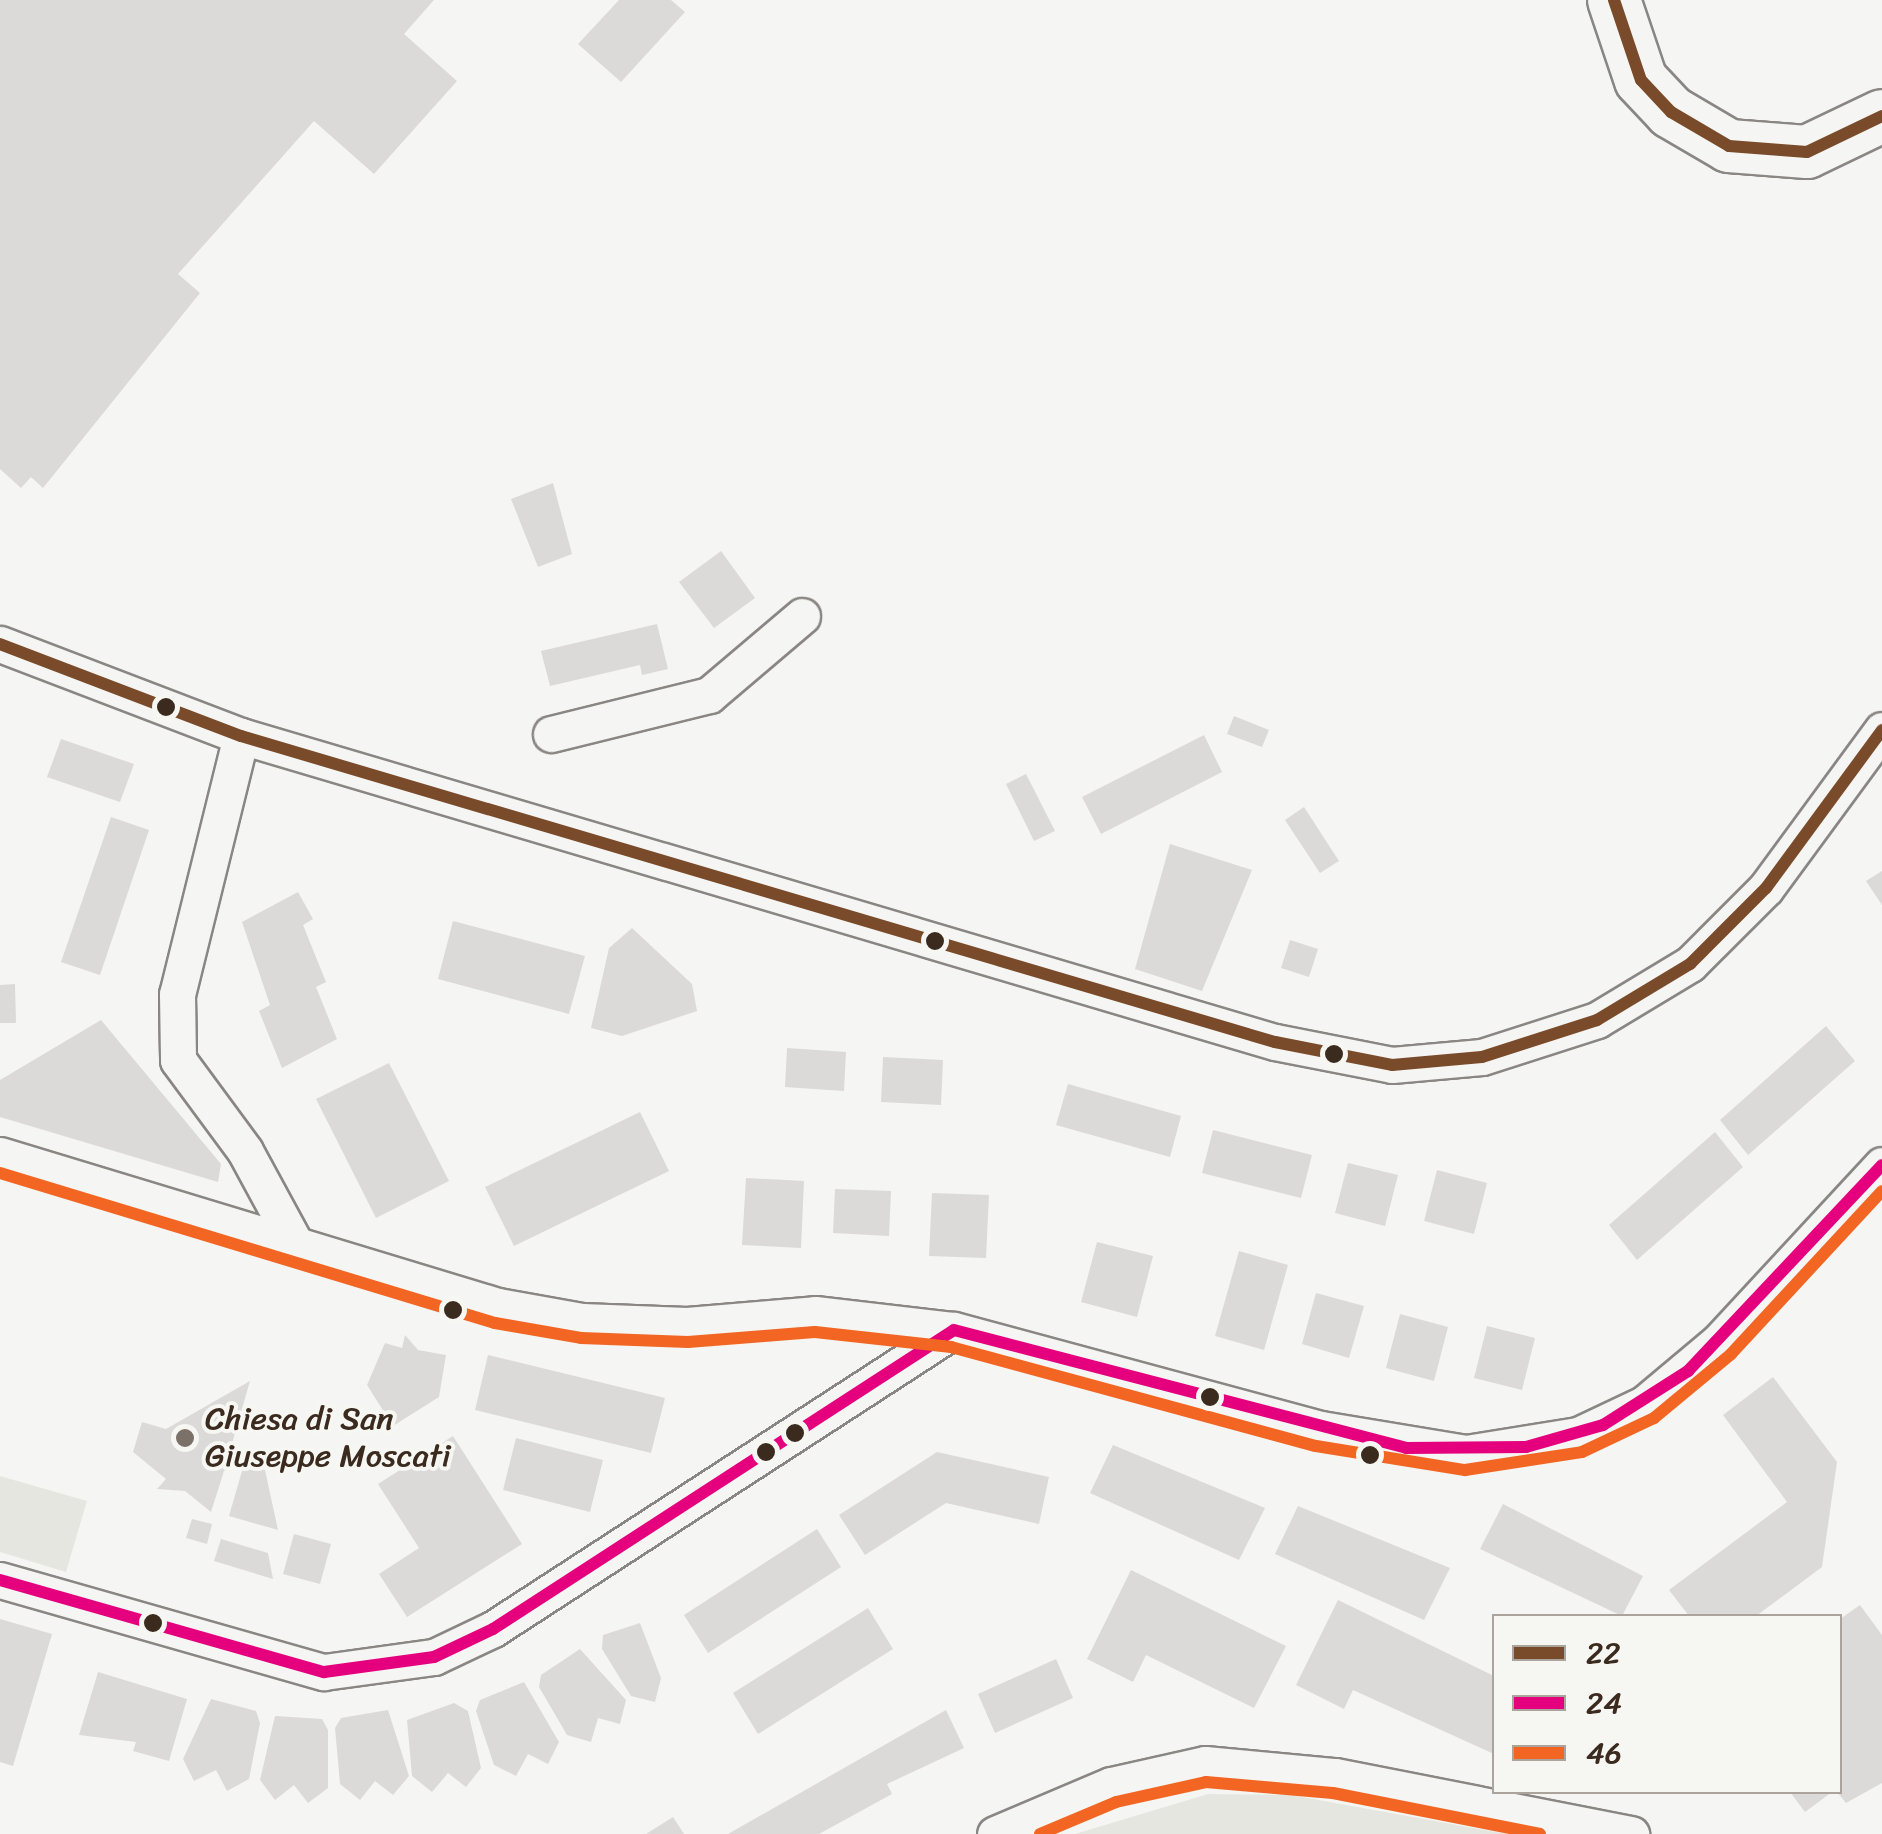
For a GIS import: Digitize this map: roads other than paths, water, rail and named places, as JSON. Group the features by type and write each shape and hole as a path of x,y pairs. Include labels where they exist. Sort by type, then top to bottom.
{"highway":[{"path":"1614,0 1642,80 1671,112 1729,146 1808,152 1882,116"}],"street":[{"path":"551,734 709,695 802,616"},
{"path":"0,644 241,736 1275,1042 1392,1065 1482,1057 1597,1020 1690,964 1766,888 1882,730"},
{"path":"241,736 177,994 178,1060 246,1151 295,1243"},
{"path":"0,1155 295,1243 410,1283 582,1321 687,1326 815,1314 954,1330 1406,1448 1526,1447 1603,1425 1688,1372 1882,1165"},
{"path":"0,1580 324,1672 434,1657 493,1630 954,1330"},
{"path":"995,1834 1111,1784 1205,1764 1335,1776 1631,1834"}],"place":[{"name":"Chiesa di San Giuseppe Moscati","path":"185,1438"}]}
